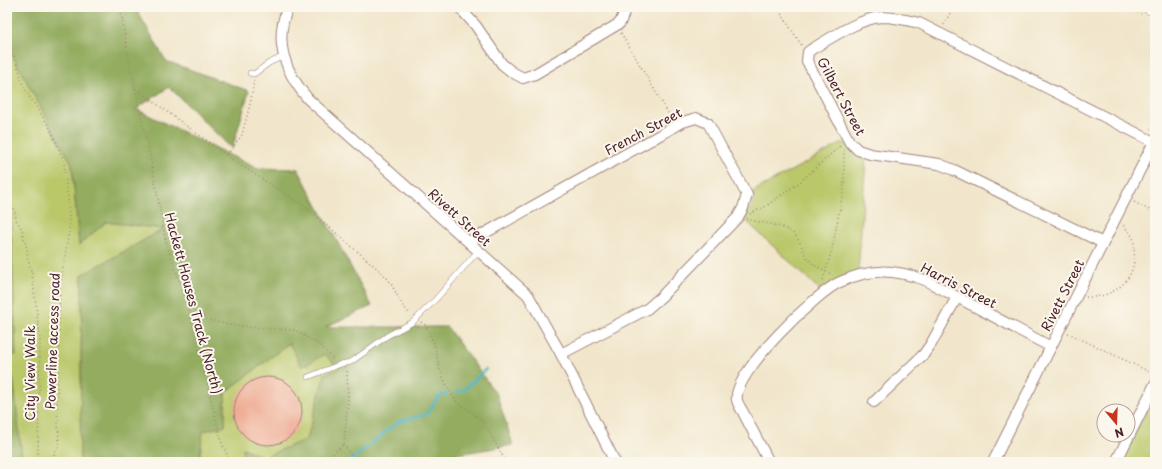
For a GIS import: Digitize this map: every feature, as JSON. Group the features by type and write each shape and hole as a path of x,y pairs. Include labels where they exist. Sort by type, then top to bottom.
{"street":[{"name":"Rivett Street","path":"288,7 282,28 282,46 290,74 297,86 308,99 528,295 561,354 614,462"},
{"path":"459,7 476,26 502,64 523,78 535,74 620,23 624,13 624,7"},
{"path":"1149,7 1155,10"},
{"name":"Gilbert Street","path":"1103,243 939,164 870,154 858,150 846,141 807,61 808,54 812,49 861,22 881,17 897,18 919,23 1155,141"},
{"name":"French Street","path":"469,242 683,122 696,118 708,123 747,195 743,208 738,217 662,296 647,309 561,354"},
{"name":"Rivett Street","path":"993,462 1155,141"},
{"name":"Harris Street","path":"769,462 737,400 738,388 745,376 776,337 811,303 838,282 872,272 885,271 911,275 925,280 1051,347"},
{"path":"874,402 924,354 957,297"},
{"path":"1116,462 1155,384"}],"lane":[{"path":"252,73 284,56"},
{"path":"308,377 341,364 351,362 387,336 416,319 436,299 478,251"}],"path":[{"name":"Hackett Houses Track (North)","path":"118,7 121,13 129,60 152,166 166,242 188,302 222,443 230,462"},
{"path":"777,7 808,54"},
{"path":"940,33 953,7"},
{"path":"620,31 676,126"},
{"name":"Powerline access road","path":"7,42 12,48 24,88 50,128 64,162 69,208 70,232 60,285 57,401 59,445 50,462"},
{"path":"226,155 242,135 251,100 252,73"},
{"path":"135,88 234,161 306,208 389,280 403,306 416,319 425,325 434,343 439,367 445,382 456,401 483,421 506,462"},
{"path":"1150,129 1155,125"},
{"path":"819,297 832,249 844,188 846,141"},
{"path":"843,281 810,262 805,255 798,238 791,232 744,218 766,206 800,182 846,141"},
{"name":"City View Walk","path":"7,194 15,212 16,220 22,229 27,248 40,328 37,462"},
{"path":"1132,201 1155,213"},
{"path":"1083,297 1101,296 1110,293 1118,288 1129,276 1134,265 1135,254 1133,238 1120,222"},
{"path":"188,302 207,319 228,325 295,330 320,346 331,358 341,364 346,369 348,400 344,444 355,462"},
{"path":"1065,332 1152,373 1155,367"},
{"path":"324,462 344,444"}],"green space":[{"path":"7,7 135,7 166,61 249,91 232,149 169,87 136,109 256,168 298,169 372,306 325,327 447,327 497,395 513,445 434,458 442,462 242,462 243,448 264,457 307,439 325,374 339,369 325,354 302,367 289,343 225,393 225,426 203,431 199,462 80,462 82,275 164,229 106,222 79,245 72,164 7,46"},
{"path":"7,46 72,164 79,244 106,222 164,229 82,275 80,462 7,462 7,458 22,458 13,377 7,379 7,353 15,355 10,195 7,189"},
{"path":"844,142 854,153 866,158 858,273 822,292 743,218 754,201 752,192"},
{"path":"7,189 10,195 16,355 7,353"},
{"path":"289,343 325,354 339,369 325,374 307,439 264,457 243,448 242,462 199,462 203,431 225,426 225,393"},
{"path":"13,377 22,458 7,458 7,379"},
{"path":"1155,393 1155,462 1121,462 1130,443 1136,443 1136,432"}],"building":[{"path":"268,377 281,380 292,387 299,398 302,411 299,424 292,435 281,442 268,445 255,442 244,435 237,424 234,411 237,398 244,387 255,380"}],"waterway":[{"path":"456,392 464,390 486,369"},
{"path":"349,462 398,422 427,414 439,396 447,394"}]}
